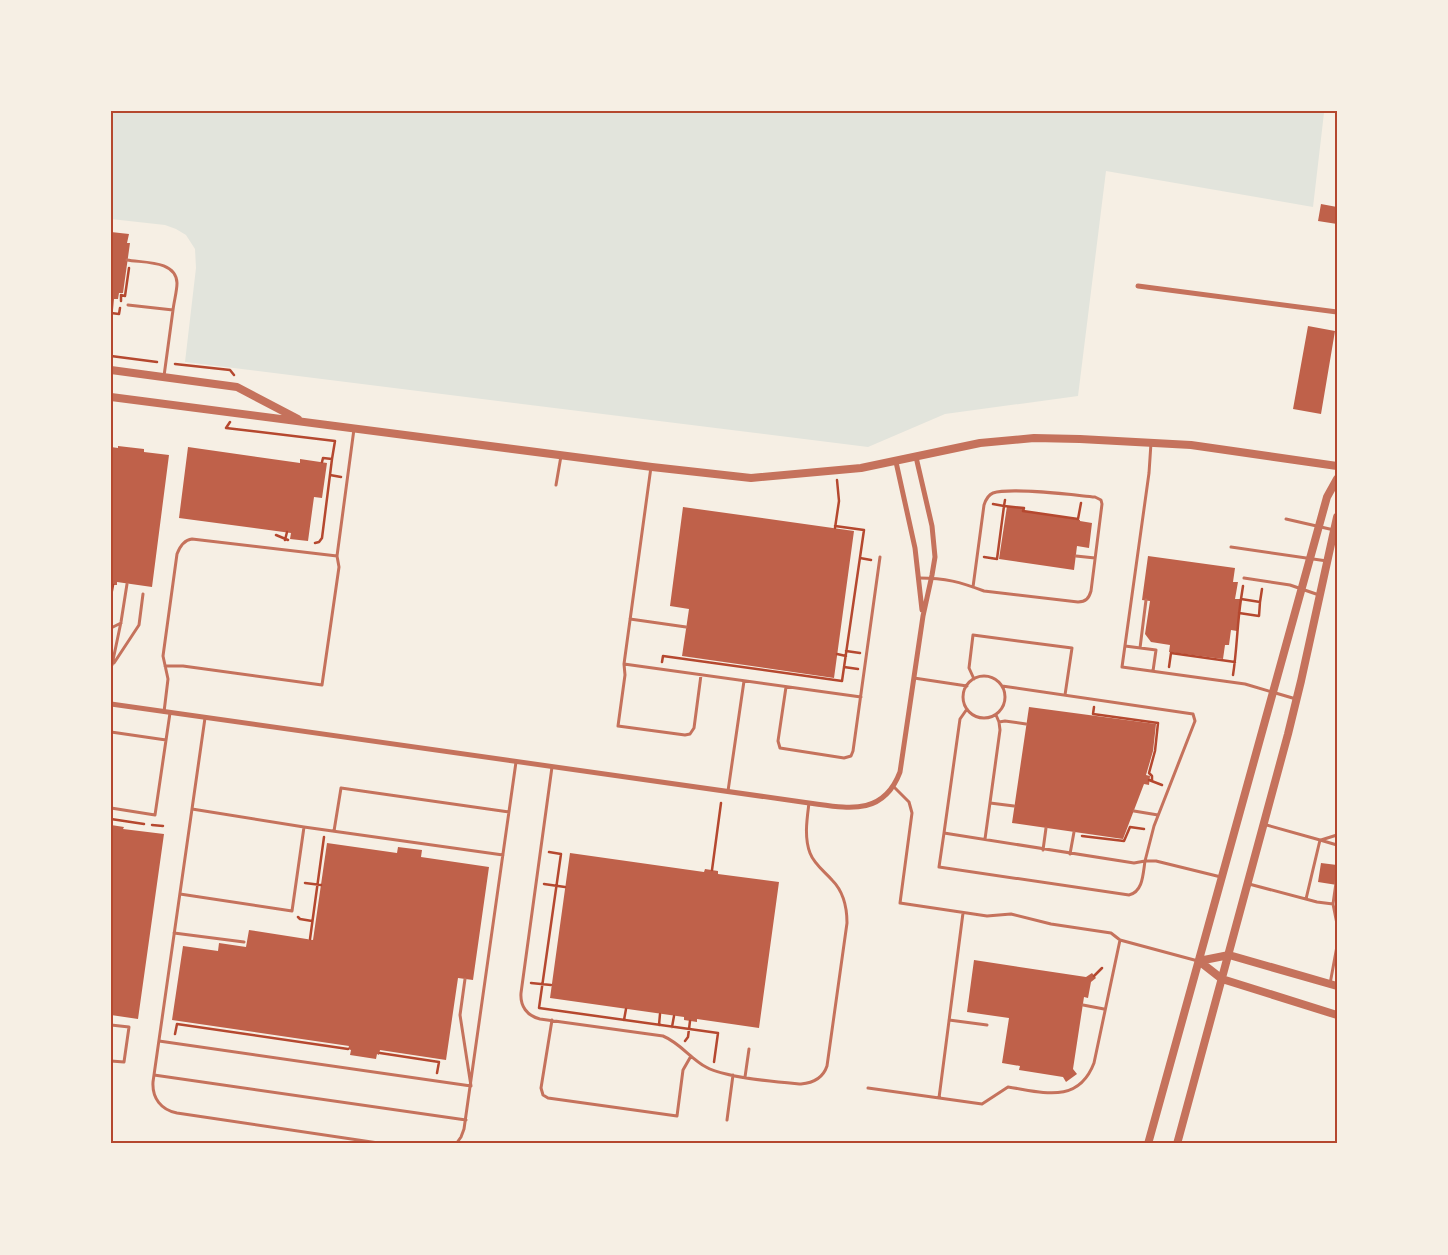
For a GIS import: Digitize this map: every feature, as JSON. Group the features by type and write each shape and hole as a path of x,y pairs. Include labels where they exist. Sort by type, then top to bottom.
{"street":[{"path":"1138,286 1337,312"},
{"path":"111,370 237,387 302,421"},
{"path":"111,397 751,478 848,470 896,462 963,446 1016,439 1074,438 1151,442 1210,447 1337,466"},
{"path":"111,704 809,803 851,808 864,806 882,798 893,786 901,765 923,616 932,578 935,557 933,535 916,457"},
{"path":"896,462 911,525 923,616"},
{"path":"1148,1144 1327,497 1337,479"},
{"path":"1177,1144 1297,699 1337,517"},
{"path":"1199,961 1229,955 1333,985"},
{"path":"1199,961 1222,979 1337,1015"}],"lane":[{"path":"128,260 164,265 174,272 177,282 164,377"},
{"path":"128,305 173,310"},
{"path":"165,666 183,666 322,685 339,567 337,556 354,428"},
{"path":"1151,442 1149,473 1122,667 1245,684 1297,699"},
{"path":"556,485 561,455"},
{"path":"652,466 624,664 625,675 618,726 685,735 690,734 694,728 701,674"},
{"path":"919,578 956,581 984,591 1081,602 1087,600 1090,595 1102,504 1099,498 1010,491 995,492 988,496 984,505 973,587"},
{"path":"1286,519 1334,530"},
{"path":"164,712 168,679 163,656 178,554 184,541 192,539 337,556"},
{"path":"1231,547 1327,561"},
{"path":"1076,556 1095,558"},
{"path":"786,687 778,741 780,748 844,758 849,757 853,751 880,557"},
{"path":"1244,578 1284,583 1320,595"},
{"path":"111,671 127,584"},
{"path":"112,665 139,625 143,594"},
{"path":"1140,648 1146,600"},
{"path":"630,619 686,627"},
{"path":"111,628 121,622"},
{"path":"974,679 969,668 974,635 1072,648 1065,695"},
{"path":"1125,646 1156,650 1154,671"},
{"path":"624,664 861,697"},
{"path":"988,677 997,681 1002,686 1005,692 1005,700 1001,710 996,715 989,718 979,718 967,709 964,699 967,686 974,679 988,677"},
{"path":"914,678 967,686"},
{"path":"728,791 744,681"},
{"path":"967,709 960,719 939,867 1129,895 1134,894 1139,888 1158,816 1195,721 1194,715 1189,712 1002,686"},
{"path":"111,808 155,814 170,712"},
{"path":"985,840 1000,730 996,715"},
{"path":"205,718 152,1086 157,1100 163,1108 172,1112 385,1144"},
{"path":"999,722 1026,724"},
{"path":"111,732 166,740"},
{"path":"456,1144 463,1133 466,1120 516,761"},
{"path":"552,766 520,993 526,1012 533,1016 552,1020 663,1036 713,1070 745,1077 805,1084 817,1079 827,1066 847,919 845,904 839,890 814,862 809,850 806,828 809,803"},
{"path":"893,786 909,802 912,813 900,903 987,916 1012,914 1051,924 1111,933 1120,940 1199,961"},
{"path":"334,831 341,788 509,812"},
{"path":"990,803 1014,806"},
{"path":"192,809 503,855"},
{"path":"1134,812 1158,816"},
{"path":"1263,824 1337,845"},
{"path":"180,894 292,910 304,827"},
{"path":"1043,850 1046,828"},
{"path":"1070,854 1074,832"},
{"path":"944,834 1134,863 1156,861 1222,877"},
{"path":"1320,840 1337,835"},
{"path":"1306,899 1320,840"},
{"path":"1337,876 1333,904 1337,924"},
{"path":"1248,884 1333,904"},
{"path":"939,1098 962,913"},
{"path":"174,933 244,942"},
{"path":"868,1088 982,1104 1008,1087 1053,1093 1071,1090 1083,1081 1094,1063 1104,1008 1120,940"},
{"path":"1333,985 1337,946"},
{"path":"465,979 460,1016 471,1086"},
{"path":"1083,1005 1104,1008"},
{"path":"552,1020 541,1088 543,1095 548,1098 677,1116 683,1070 691,1056"},
{"path":"949,1020 987,1025"},
{"path":"111,1025 129,1027 124,1062 111,1061"},
{"path":"159,1041 471,1086"},
{"path":"745,1077 749,1049"},
{"path":"154,1075 466,1120"},
{"path":"727,1120 733,1075"}],"path":[{"path":"111,356 151,361"},
{"path":"182,365 230,370 235,377"},
{"path":"231,421 226,428 335,441 322,538 319,542 313,543"},
{"path":"322,462 323,458 332,459"},
{"path":"663,656 842,681 864,530 835,527 839,501 836,480"},
{"path":"984,557 997,559 1006,499"},
{"path":"991,503 1024,508 1023,511 1078,519 1080,505"},
{"path":"285,540 286,532"},
{"path":"276,535 285,540 296,541"},
{"path":"1233,674 1244,578"},
{"path":"1239,613 1258,616 1263,580"},
{"path":"111,596 113,585"},
{"path":"1241,599 1260,602"},
{"path":"1169,666 1171,653 1235,662"},
{"path":"837,654 846,656"},
{"path":"813,684 814,676"},
{"path":"1094,707 1093,714 1158,723"},
{"path":"1159,717 1155,751 1149,773 1152,776 1151,781 1161,785"},
{"path":"712,870 721,803"},
{"path":"111,819 163,826"},
{"path":"1081,841 1082,835 1124,841 1130,827 1143,829"},
{"path":"310,939 319,885 323,838"},
{"path":"541,851 561,854 539,1008 718,1034 713,1070"},
{"path":"296,881 319,885"},
{"path":"536,883 565,887"},
{"path":"292,910 300,919 312,921"},
{"path":"1094,976 1102,968"},
{"path":"542,984 551,985"},
{"path":"624,1020 626,1009"},
{"path":"659,1025 660,1014"},
{"path":"672,1027 674,1016"},
{"path":"688,1037 690,1021"},
{"path":"177,1024 348,1049"},
{"path":"380,1053 439,1062"}],"shaded area":[{"path":"111,111 1316,111 1324,113 1313,207 1106,171 1078,396 945,414 868,447 185,362 196,268 195,249 186,235 165,225 111,219"}],"building":[{"path":"1321,204 1337,207 1337,224 1318,221"},
{"path":"111,232 129,234 127,243 130,243 123,293 119,293 118,299 114,299 113,310 111,310"},
{"path":"1308,326 1335,331 1321,414 1293,409"},
{"path":"118,446 144,449 144,452 169,455 152,587 117,582 117,585 111,585 111,447 118,448"},
{"path":"188,447 300,463 300,459 327,463 322,498 314,497 308,541 290,539 291,533 179,518"},
{"path":"1007,506 1024,508 1023,511 1092,523 1089,548 1077,546 1074,570 999,559"},
{"path":"683,507 854,531 834,678 682,656 689,609 670,606"},
{"path":"1148,556 1235,568 1233,582 1238,582 1235,599 1241,599 1237,631 1231,630 1229,645 1225,645 1223,659 1169,652 1170,645 1151,642 1145,634 1150,601 1142,600"},
{"path":"1029,707 1156,724 1153,751 1146,775 1150,776 1149,785 1144,784 1123,839 1012,823"},
{"path":"111,825 124,827 123,829 164,834 138,1019 111,1015"},
{"path":"327,843 397,853 398,847 422,850 421,857 489,867 473,980 458,978 446,1060 380,1050 376,1059 350,1055 351,1050 348,1049 349,1046 172,1020 183,946 218,951 219,943 246,947 249,930 313,940"},
{"path":"570,853 704,872 705,869 718,871 718,874 779,882 759,1028 697,1019 697,1022 684,1020 684,1017 550,998"},
{"path":"1321,863 1337,865 1337,885 1318,882"},
{"path":"974,960 1086,977 1092,973 1096,978 1091,982 1088,998 1084,997 1073,1069 1077,1074 1066,1082 1063,1077 1019,1070 1020,1066 1002,1063 1009,1018 967,1012"}]}
